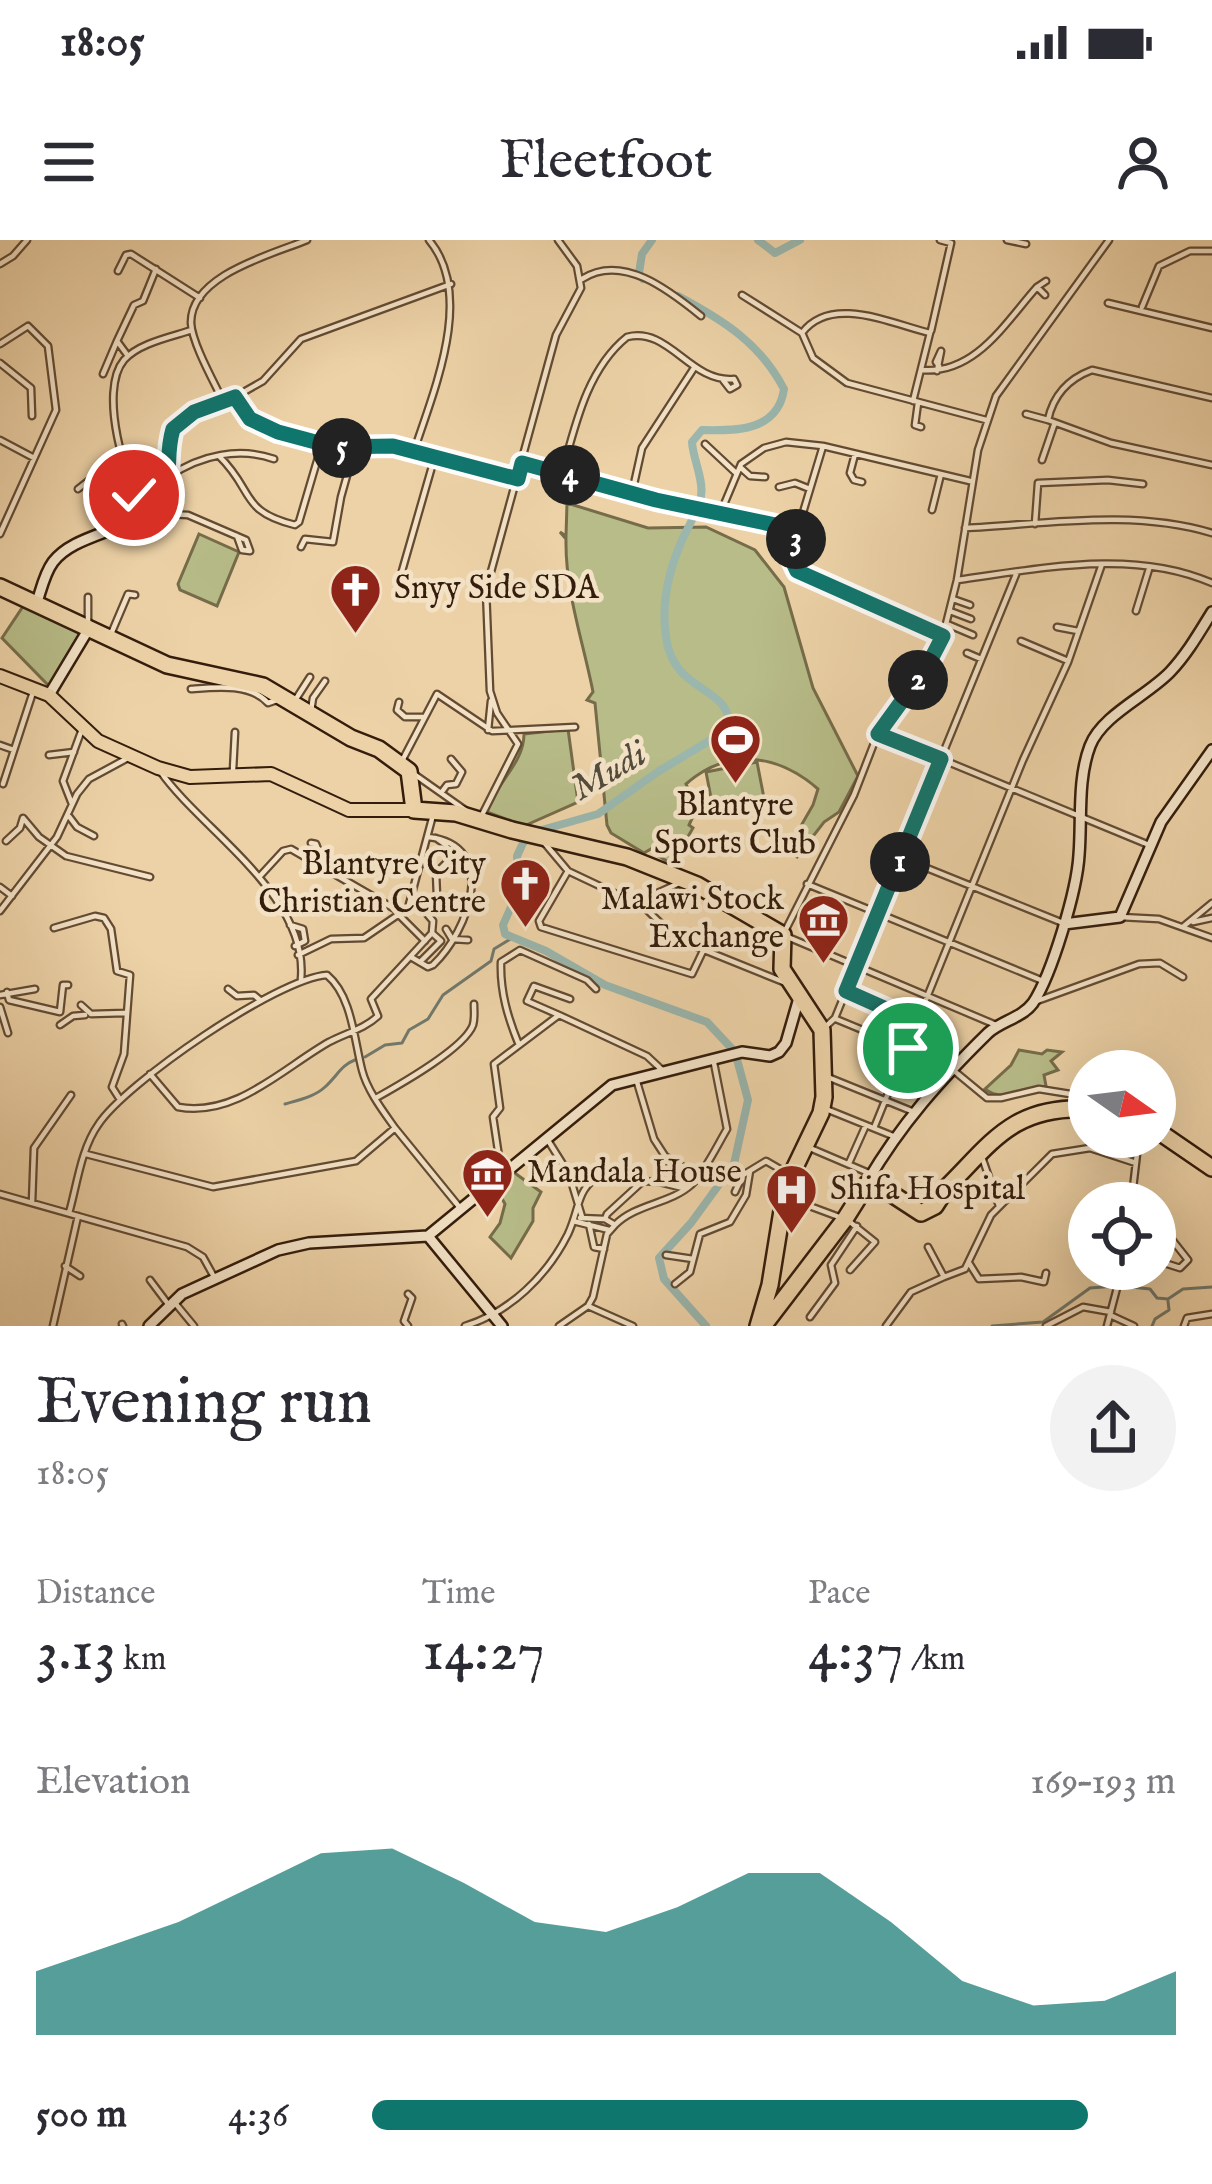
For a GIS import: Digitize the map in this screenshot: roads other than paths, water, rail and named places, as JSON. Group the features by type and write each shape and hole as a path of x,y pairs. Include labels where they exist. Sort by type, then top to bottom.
{"highway":[{"path":"0,587 180,670 255,683 310,711 405,768 414,810 438,801 512,830 627,857 689,881 783,934 791,991 828,1024 823,1107 783,1196 761,1326"},
{"path":"761,1326 851,1223 869,1179 922,1208 931,1206 979,1150 1018,1122 1068,1110"},
{"path":"1176,1143 1212,1168"}],"main road":[{"path":"0,676 42,692 104,744 158,767 174,780 285,777 357,812 414,810"}],"street":[{"path":"0,264 27,240"},
{"path":"306,240 228,272 200,298 192,330 229,399 256,423 322,444 414,451 518,479"},
{"path":"414,451 450,318 451,284 429,240"},
{"path":"488,730 492,700 486,590 556,335 582,279 557,240"},
{"path":"921,428 915,425 921,370 952,242 940,240"},
{"path":"1007,240 1026,244"},
{"path":"996,1025 783,934 854,794 878,734 943,636 986,420 1008,377 1109,240"},
{"path":"118,271 131,250 200,298"},
{"path":"1141,310 1159,266 1190,251 1212,251"},
{"path":"103,374 134,305 143,301 157,268"},
{"path":"582,279 602,271 629,271 701,316"},
{"path":"921,370 976,355 1046,280"},
{"path":"36,605 56,558 128,525 156,504 170,476 173,429 194,412 229,399 268,376 301,339 451,284"},
{"path":"1037,287 1045,295"},
{"path":"742,295 802,333 813,358 847,383 986,420"},
{"path":"1108,303 1212,328"},
{"path":"802,333 819,317 845,313 930,333"},
{"path":"0,344 28,326 48,346 57,404 0,534"},
{"path":"146,513 124,470 114,386 118,369 128,356 192,330"},
{"path":"562,473 583,402 621,341 633,334 653,336 694,368 723,380"},
{"path":"117,341 128,356"},
{"path":"0,363 31,388 32,416"},
{"path":"632,493 642,448 694,368"},
{"path":"1042,460 1051,405 1066,384 1092,370 1212,398"},
{"path":"1026,414 1111,442 1212,465"},
{"path":"0,440 34,458"},
{"path":"705,443 738,470 766,477"},
{"path":"219,456 239,476 253,505 269,518 298,524 322,444"},
{"path":"720,514 738,470 754,453 773,445 823,446 972,481"},
{"path":"823,446 790,556 797,571 943,636"},
{"path":"301,547 305,539 333,542 356,447"},
{"path":"170,476 219,456 249,453 274,459"},
{"path":"854,454 850,473 862,482"},
{"path":"402,572 435,456"},
{"path":"522,463 692,508 799,530"},
{"path":"77,489 92,478 124,470"},
{"path":"932,510 941,474"},
{"path":"1035,524 1038,483 1108,480 1143,484"},
{"path":"779,487 795,483 810,488"},
{"path":"156,504 167,514 188,515 237,536"},
{"path":"965,528 1161,523 1212,533"},
{"path":"957,580 1074,563 1149,569 1212,583"},
{"path":"874,1128 1068,661 1102,564"},
{"path":"1136,611 1149,569"},
{"path":"1017,572 902,858 828,1024 908,1048 953,1068 987,1098 1001,1099 1033,1089 1068,1093"},
{"path":"109,640 128,594 135,595"},
{"path":"2,784 42,692 86,629 88,597"},
{"path":"953,599 970,605"},
{"path":"950,611 971,619"},
{"path":"804,1146 848,1164 869,1179 893,1136 953,1068 996,1025 1022,1013 1034,1001 1064,923 1078,869 1087,755 1094,736 1173,669 1212,612"},
{"path":"947,624 973,635"},
{"path":"1057,627 1078,631"},
{"path":"1021,641 1068,661"},
{"path":"968,652 981,659"},
{"path":"191,689 238,688 276,703 310,677"},
{"path":"310,711 325,681"},
{"path":"438,801 405,768 423,717 437,694 488,730 575,727"},
{"path":"476,819 517,748 492,700"},
{"path":"399,702 397,710 405,717 423,717"},
{"path":"72,804 63,781 83,727"},
{"path":"232,776 235,733"},
{"path":"878,734 1149,845"},
{"path":"0,745 14,750"},
{"path":"1120,917 1161,822 1212,750"},
{"path":"49,755 74,752"},
{"path":"0,911 52,844 94,774 131,756"},
{"path":"298,955 331,939 364,938 410,904 432,838 438,801 462,772 451,759"},
{"path":"174,780 260,876 288,925 301,979"},
{"path":"68,815 76,827 94,836"},
{"path":"5,841 20,828 23,818 39,837 66,856 150,877"},
{"path":"148,1326 182,1294 278,1250 309,1243 428,1236 600,1092 635,1076 742,1052 770,1056 779,1052 786,1043 791,991 672,936 644,907 568,871 538,837"},
{"path":"432,838 446,845 447,856 436,874 437,896"},
{"path":"411,957 431,967 455,940 469,903 469,868 454,844 432,838"},
{"path":"311,843 316,844 326,871"},
{"path":"260,876 286,849 400,914 425,941"},
{"path":"902,858 1064,923 1120,917 1159,919 1212,938"},
{"path":"422,859 436,874"},
{"path":"568,871 538,923 542,928 692,974 703,951"},
{"path":"644,907 660,890 689,881"},
{"path":"807,884 1043,981"},
{"path":"0,887 11,896"},
{"path":"1184,927 1212,903"},
{"path":"150,1074 171,1103 199,1110 242,1097 351,1030 364,1027 378,1016 371,999 432,933 434,921 422,908"},
{"path":"54,928 95,916 107,921 117,971 131,979 124,1054 112,1088 119,1098"},
{"path":"1193,922 1212,918"},
{"path":"288,925 303,929 305,941 296,946"},
{"path":"446,929 455,940"},
{"path":"420,962 441,941 432,933"},
{"path":"455,940 468,940"},
{"path":"519,1045 504,1008 501,962 509,955 520,950 587,980 596,989"},
{"path":"1034,1001 1139,964 1160,963 1183,977"},
{"path":"69,1213 95,1129 119,1098 260,1000 301,979 331,976 346,1000 362,1069 376,1099 461,1209"},
{"path":"35,989 4,993 9,1000 60,1012 63,985 68,985"},
{"path":"570,999 533,986 527,1001 647,1056 662,1070"},
{"path":"228,989 237,997 256,995 260,1000"},
{"path":"846,991 918,1023"},
{"path":"376,1099 425,1070 466,1034 472,1028 474,1004"},
{"path":"81,1005 91,1014"},
{"path":"0,1007 8,1033"},
{"path":"60,1025 73,1016 127,1013"},
{"path":"506,1170 493,1117 500,1108 494,1064 560,1015"},
{"path":"559,1326 593,1297 613,1228 637,1210 690,1187 728,1129 720,1058"},
{"path":"605,1219 643,1180 683,1188 689,1180 690,1171 665,1156 652,1135 635,1076"},
{"path":"825,1076 914,1112"},
{"path":"1054,1090 1062,1110"},
{"path":"32,1203 34,1148 70,1095"},
{"path":"823,1107 893,1136"},
{"path":"848,1164 866,1125"},
{"path":"86,1154 214,1187 356,1161 395,1128"},
{"path":"546,1137 569,1174 577,1217 589,1225 613,1228"},
{"path":"886,1326 911,1292 965,1269 978,1235 999,1205 1056,1151 1090,1148 1136,1163"},
{"path":"979,1150 999,1205"},
{"path":"659,1182 665,1156"},
{"path":"1134,1182 1136,1158"},
{"path":"735,1192 743,1174 766,1161 791,1174"},
{"path":"675,1284 690,1272 700,1234 730,1222 746,1195 750,1171"},
{"path":"465,1326 521,1295 541,1274 577,1217 586,1183 604,1172 623,1177"},
{"path":"0,1194 187,1247 203,1257 214,1277"},
{"path":"783,1196 851,1223 874,1244 850,1270"},
{"path":"53,1326 78,1216"},
{"path":"577,1217 605,1219 613,1228"},
{"path":"810,1317 836,1283 831,1265 851,1223"},
{"path":"589,1225 593,1247 604,1249"},
{"path":"428,1236 502,1326"},
{"path":"1176,1243 1188,1257 1188,1263 1176,1267"},
{"path":"928,1246 944,1277"},
{"path":"666,1255 693,1259"},
{"path":"969,1263 979,1279 1021,1277 1044,1282 1046,1273"},
{"path":"64,1265 80,1276"},
{"path":"150,1280 194,1326"},
{"path":"1107,1326 1117,1290"},
{"path":"408,1294 412,1298 404,1321 408,1326"},
{"path":"587,1306 633,1326"},
{"path":"1046,1326 1083,1307 1134,1326"},
{"path":"1184,1326 1186,1318 1195,1314 1212,1314"}],"waterway":[{"name":"Mudi","path":"643,279 639,273 642,254 652,240"},
{"name":"Mudi","path":"758,240 775,253 800,240"},
{"name":"Mudi","path":"678,296 739,334 764,358 784,389 780,403 765,421 742,429 702,430 692,442 701,496 667,587 665,625 671,656 679,670 722,704 729,729 598,814 538,831 523,843 517,856 519,889 503,925 505,934 605,985 707,1022 735,1052 748,1100 734,1164 659,1258 664,1279 706,1326"},
{"path":"365,1057 385,1045 402,1043 409,1030 428,1019 443,995 491,961 494,949 512,938"},
{"path":"285,1104 321,1090 357,1059"},
{"path":"1151,1290 1157,1298 1168,1299 1183,1289 1212,1287"},
{"path":"992,1326 1043,1322 1087,1290"},
{"path":"1152,1326 1169,1310 1168,1301"}],"place":[{"name":"Snyy Side SDA","path":"355,635"},
{"name":"Blantyre Sports Club","path":"735,785"},
{"name":"Blantyre City Christian Centre","path":"525,930"},
{"name":"Malawi Stock Exchange","path":"823,965"},
{"name":"Mandala House","path":"488,1219"},
{"name":"Shifa Hospital","path":"791,1236"}]}
